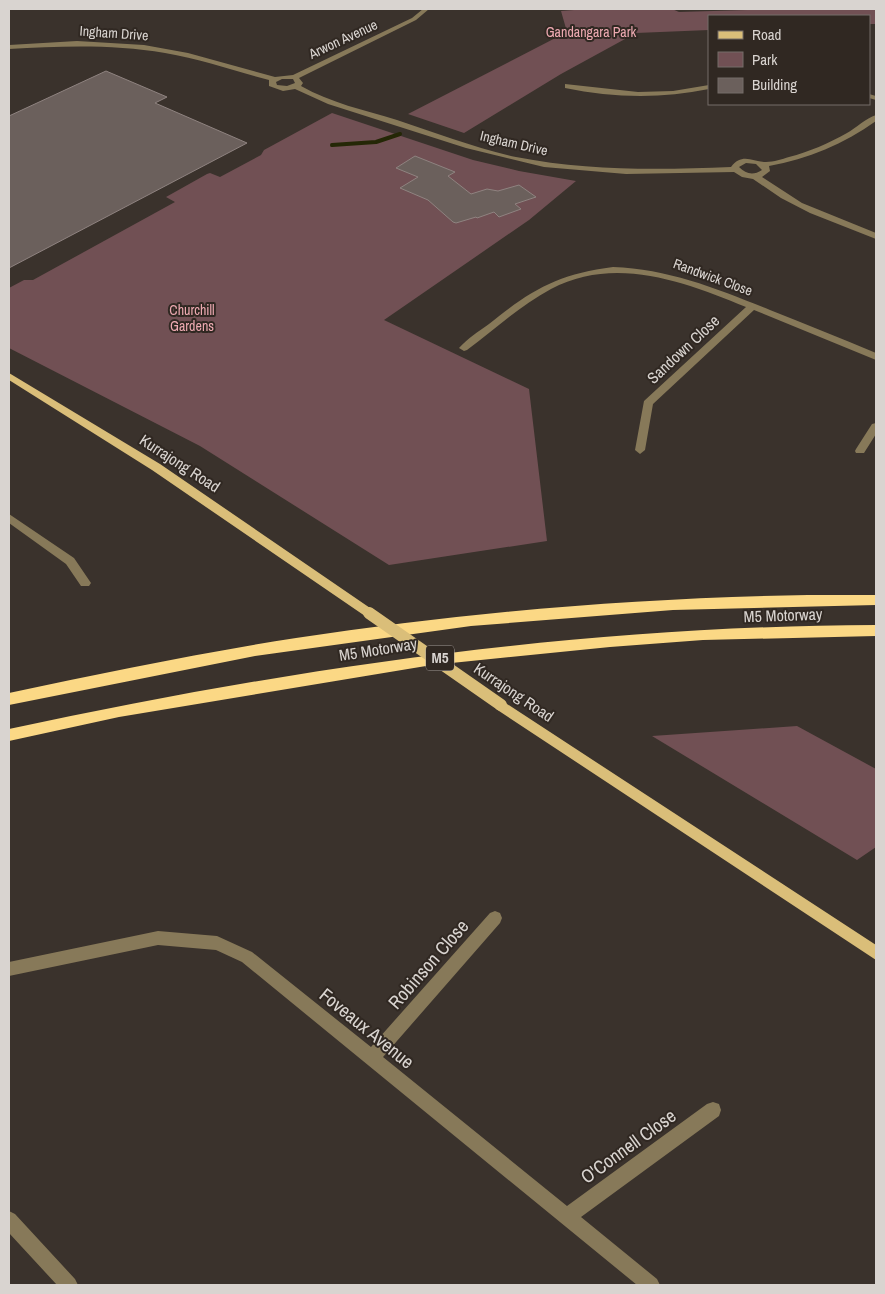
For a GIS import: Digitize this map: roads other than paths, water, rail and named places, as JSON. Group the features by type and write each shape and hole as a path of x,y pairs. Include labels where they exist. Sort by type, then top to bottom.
{"highway":[{"name":"M5 Motorway","path":"9,699 197,661 327,639 477,621 563,612 694,604 876,600"},
{"name":"M5 Motorway","path":"9,734 129,710 352,670 432,659 610,641 703,634 876,630"}],"main road":[{"name":"Kurrajong Road","path":"9,376 156,467 240,523 501,705 876,953"}],"street":[{"name":"Arwon Avenue","path":"295,82 303,72 408,22 426,9"},
{"name":"Ingham Drive","path":"9,47 73,44 152,49 187,55 274,79"},
{"path":"284,76 295,82 286,89 276,87 271,83 274,79 284,76"},
{"name":"Ingham Drive","path":"295,82 330,100 516,159 569,168 646,174 736,169"},
{"path":"568,86 618,95 682,93 708,87"},
{"path":"876,117 844,139 792,158 763,165 746,161 738,163 736,169 744,174 755,176 784,198 808,211 876,236"},
{"path":"755,176 765,173 766,169 763,165"},
{"name":"Randwick Close","path":"464,348 543,289 560,281 596,272 635,270 688,280 876,357"},
{"name":"Sandown Close","path":"640,450 648,403 753,306"},
{"path":"860,451 876,426"},
{"path":"9,518 70,561 85,582"},
{"name":"Robinson Close","path":"372,1058 495,918"},
{"name":"Foveaux Avenue","path":"9,969 158,938 217,943 247,957 651,1285"},
{"name":"O'Connell Close","path":"568,1216 713,1110"},
{"path":"9,1220 70,1285"}],"waterway":[{"path":"332,145 376,142 400,134"}],"park label":[{"name":"Gandangara Park","path":"591,32"},
{"name":"Churchill Gardens","path":"192,318"}]}
